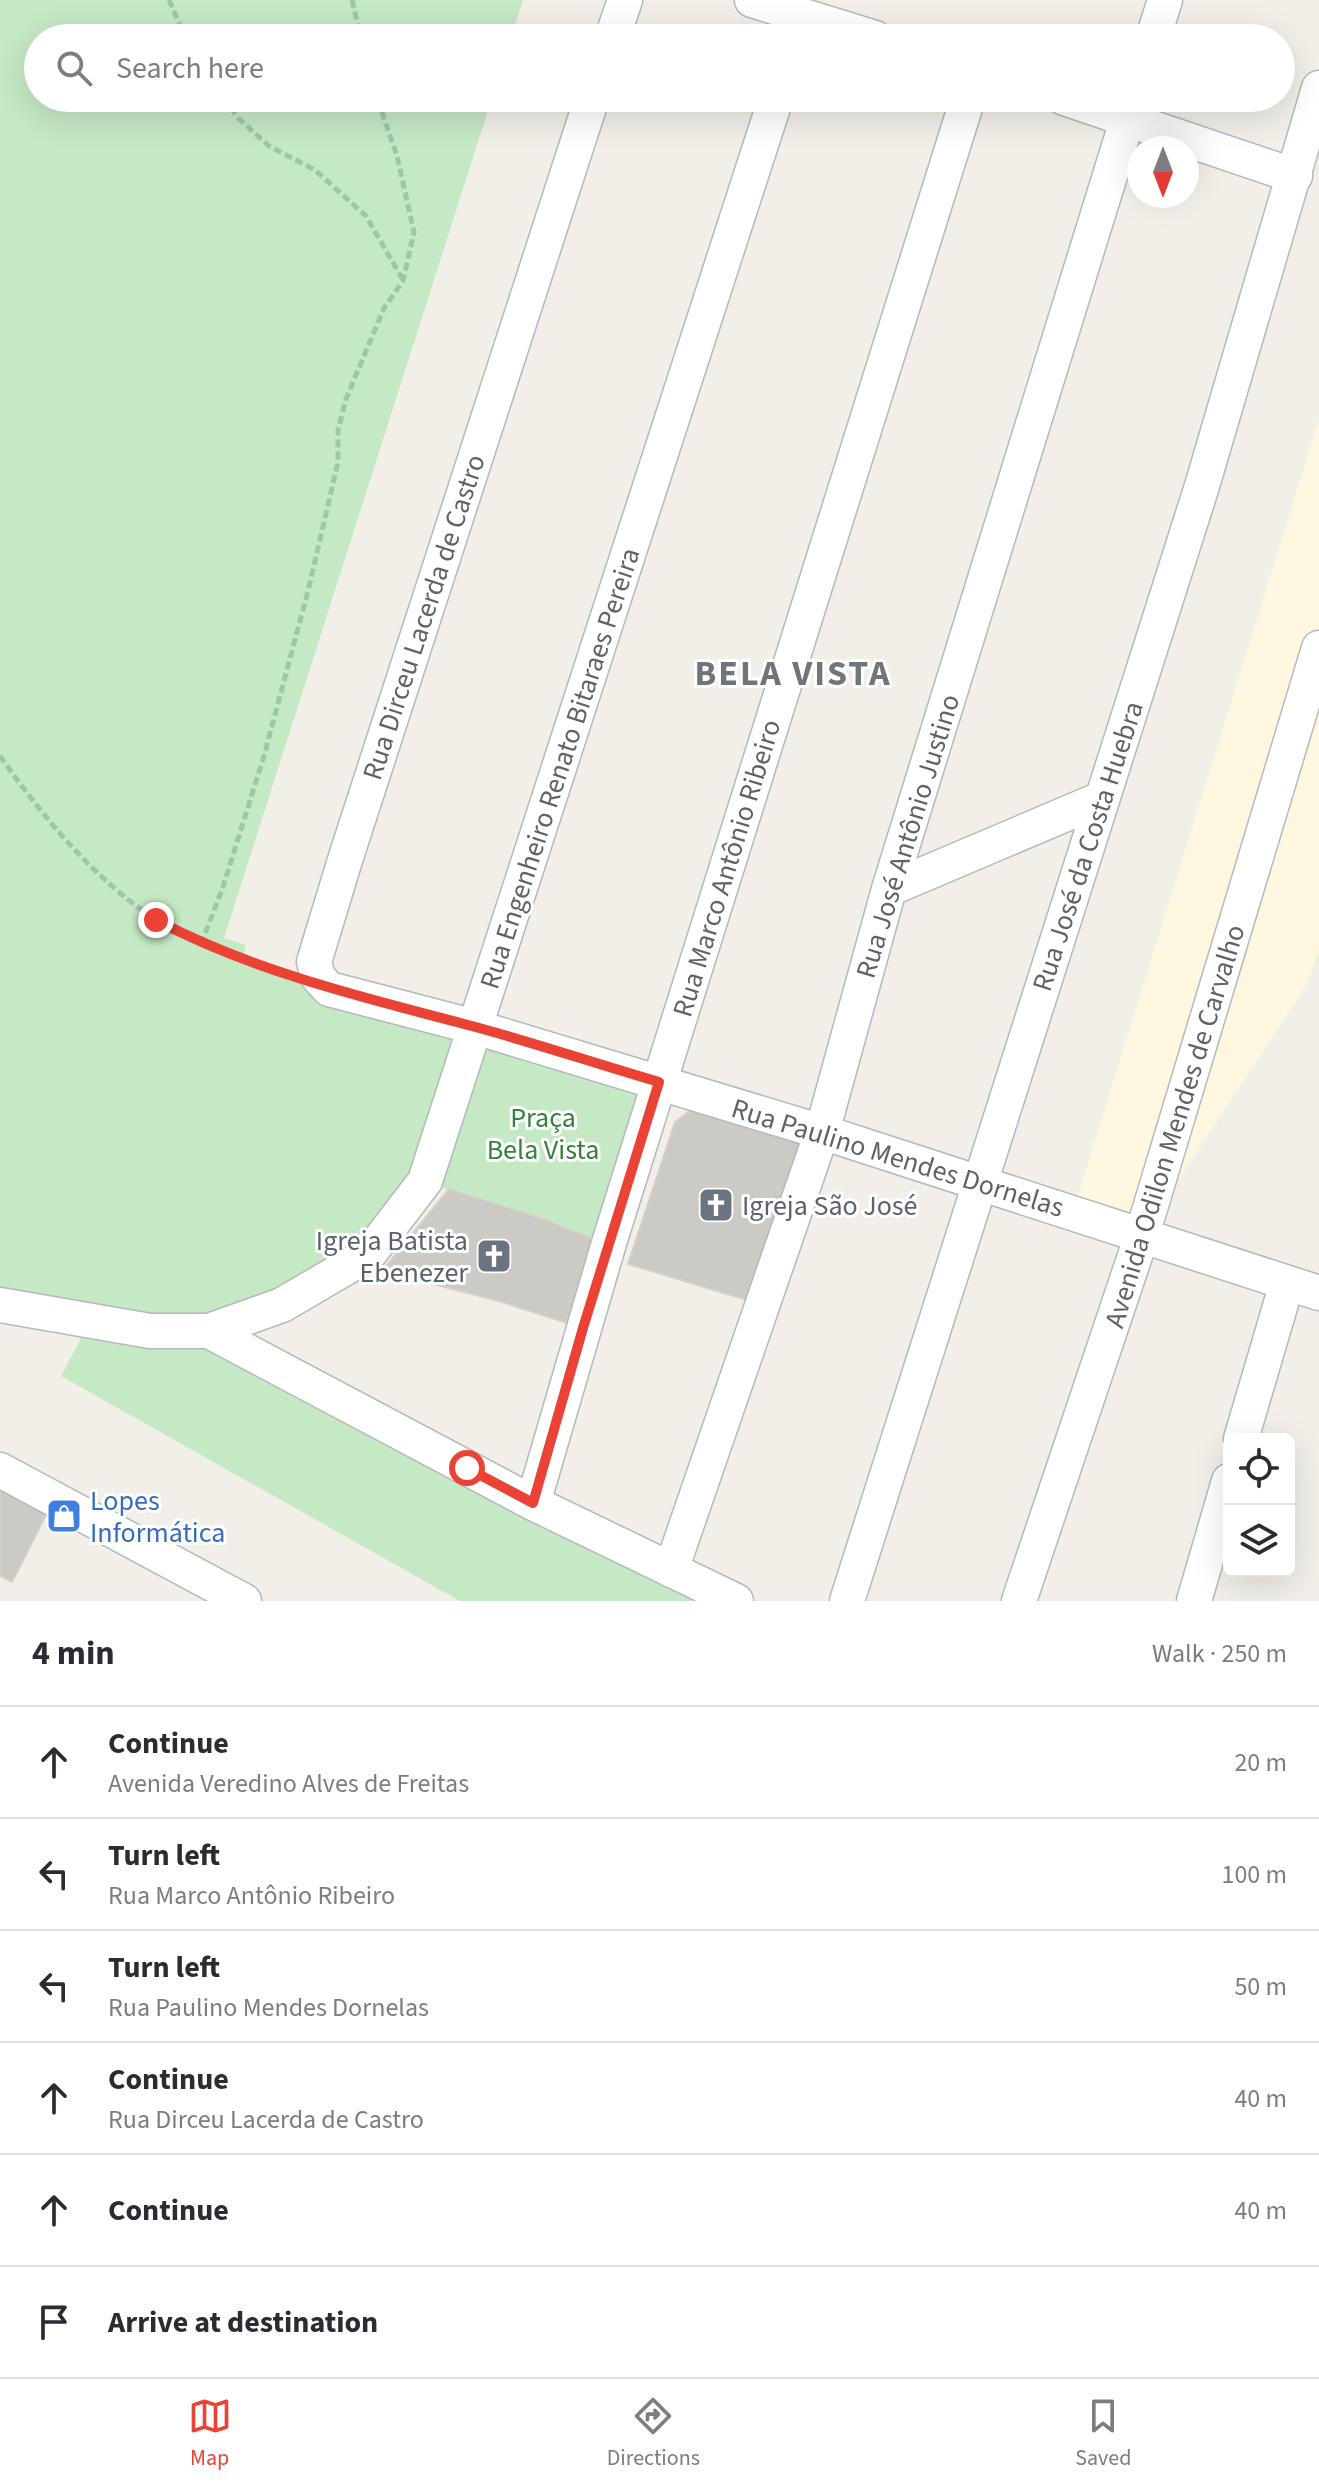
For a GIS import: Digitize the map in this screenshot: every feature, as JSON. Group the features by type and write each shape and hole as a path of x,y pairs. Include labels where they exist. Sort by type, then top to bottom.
{"street":[{"path":"617,24 625,0"},
{"path":"752,0 795,24"},
{"path":"1157,24 1165,0"},
{"name":"Rua José da Costa Huebra","path":"847,1601 1202,486 1319,88"},
{"name":"Rua Dirceu Lacerda de Castro","path":"329,989 315,969 318,947 587,112"},
{"name":"Rua Engenheiro Renato Bitaraes Pereira","path":"209,1331 282,1305 369,1254 425,1181 771,112"},
{"name":"Rua Marco Antônio Ribeiro","path":"533,1503 659,1082 964,112"},
{"name":"Rua José Antônio Justino","path":"671,1570 822,1132 889,889 1130,112"},
{"path":"1141,112 1295,176"},
{"name":"Avenida Odilon Mendes de Carvalho","path":"1019,1601 1142,1235 1319,648"},
{"path":"889,889 1101,799"},
{"path":"329,989 475,1027"},
{"name":"Rua Paulino Mendes Dornelas","path":"475,1027 980,1181 1303,1288"},
{"path":"1243,1433 1303,1288"},
{"path":"0,1305 150,1331 209,1331 533,1503 736,1601"},
{"path":"0,1470 244,1601"},
{"path":"1194,1601 1223,1502"}],"path":[{"path":"169,0 180,24"},
{"path":"352,0 358,24"},
{"path":"234,112 269,146 315,170 366,216 403,281"},
{"path":"201,944 223,887 264,756 308,591 338,462 338,430 346,399 384,308 403,281 414,232 397,156 382,112"},
{"path":"0,756 51,825 104,877 156,920 201,944 329,989"}],"shaded area":[{"path":"1319,419 1319,950 1308,983 1142,1235 1073,1211"}],"green space":[{"name":"Praça Bela Vista","path":"0,0 523,0 515,24 24,24 24,112 488,112 224,938 246,945 243,958 329,989 659,1082 598,1241 425,1182 369,1254 211,1330 736,1601 460,1601 61,1376 90,1321 0,1305"}],"building":[{"name":"Igreja São José","path":"688,1112 700,1112 804,1145 750,1301 628,1264 675,1122"},
{"name":"Igreja Batista Ebenezer","path":"449,1189 546,1220 598,1241 573,1325 499,1301 382,1271"},
{"path":"0,1470 55,1497 12,1582 0,1576"}],"place":[{"name":"Igreja São José","path":"716,1205"},
{"name":"Igreja Batista Ebenezer","path":"494,1256"},
{"name":"Lopes Informática","path":"64,1516"}],"district":[{"name":"BELA VISTA","path":"793,672"}],"route":[{"path":"156,920 201,944 329,989 475,1027 659,1082 533,1503 467,1468"}]}
